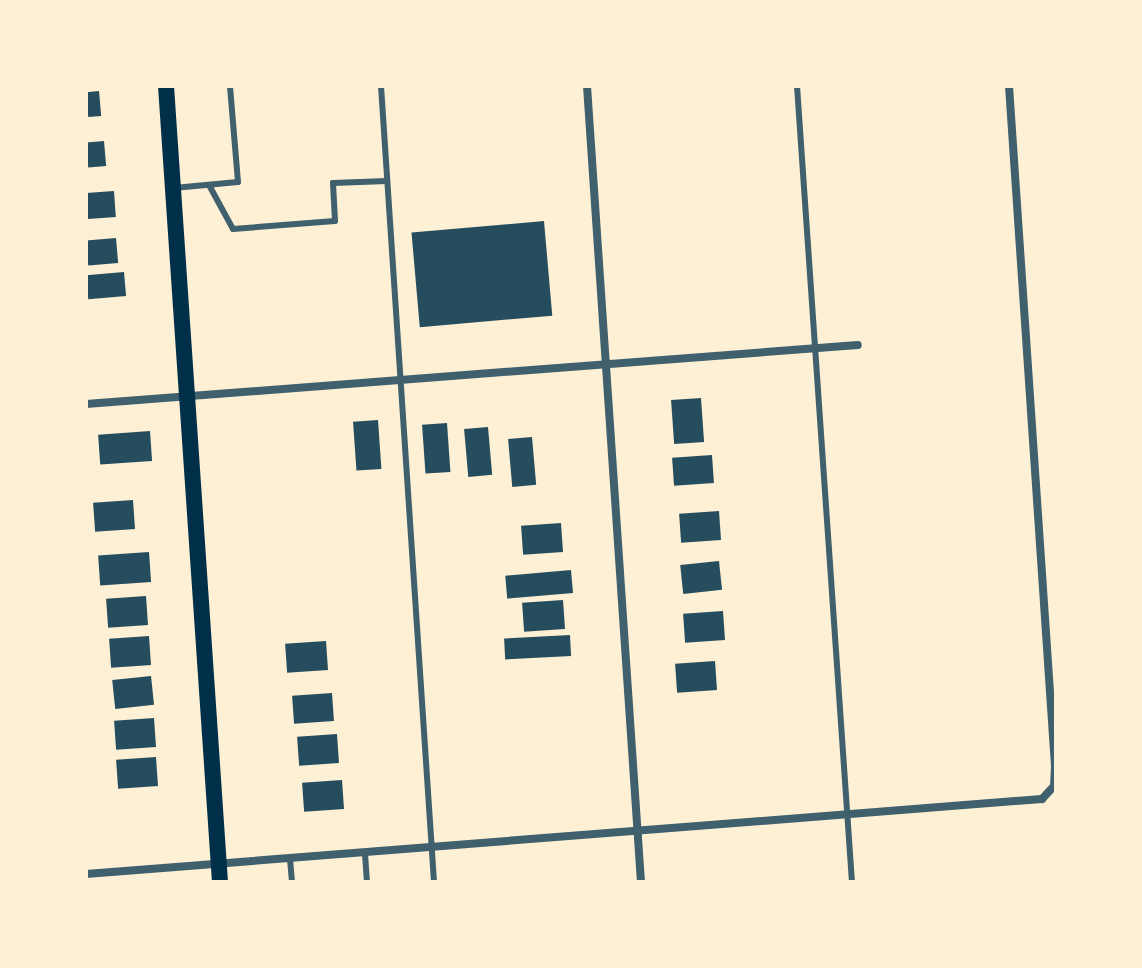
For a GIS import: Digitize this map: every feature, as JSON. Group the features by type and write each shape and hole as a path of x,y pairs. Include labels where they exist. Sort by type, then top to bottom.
{"main road":[{"path":"166,86 219,873"}],"street":[{"path":"587,86 641,882"},
{"path":"86,874 219,873 290,859 1024,804 1049,793 1055,766 1009,86"},
{"path":"86,404 858,345"}],"lane":[{"path":"173,188 238,182 230,86"},
{"path":"381,86 434,882"},
{"path":"797,86 852,882"},
{"path":"209,185 233,229 335,221 333,183 387,181"},
{"path":"365,854 367,882"},
{"path":"290,859 292,882"}],"building":[{"path":"99,91 101,116 88,117 86,92"},
{"path":"104,141 106,166 88,167 86,143"},
{"path":"114,191 116,217 88,219 86,193"},
{"path":"544,221 552,316 420,327 412,233"},
{"path":"116,238 118,263 88,266 86,241"},
{"path":"124,272 126,296 88,299 86,275"},
{"path":"701,398 704,442 674,444 671,400"},
{"path":"378,420 381,469 356,471 353,422"},
{"path":"447,423 450,472 425,474 422,425"},
{"path":"488,427 492,475 468,477 464,429"},
{"path":"150,431 152,461 100,465 98,435"},
{"path":"532,437 536,485 512,487 508,439"},
{"path":"712,455 714,483 674,486 672,458"},
{"path":"133,500 135,529 95,532 93,503"},
{"path":"719,511 721,540 681,543 679,514"},
{"path":"561,523 563,552 523,555 521,526"},
{"path":"149,552 151,582 100,585 98,556"},
{"path":"719,561 722,590 683,594 680,565"},
{"path":"571,570 573,593 507,599 505,576"},
{"path":"146,596 148,625 108,628 106,599"},
{"path":"563,600 565,629 524,632 522,603"},
{"path":"723,611 725,640 685,643 683,614"},
{"path":"570,635 571,656 505,659 504,638"},
{"path":"149,636 151,665 111,668 109,639"},
{"path":"326,641 328,670 287,673 285,644"},
{"path":"715,661 717,690 677,693 675,664"},
{"path":"151,676 154,705 115,709 112,680"},
{"path":"332,693 334,721 294,724 292,696"},
{"path":"154,718 156,747 116,750 114,721"},
{"path":"337,734 339,763 299,766 297,737"},
{"path":"156,757 158,786 118,789 116,760"},
{"path":"342,780 344,809 304,812 302,783"}]}
